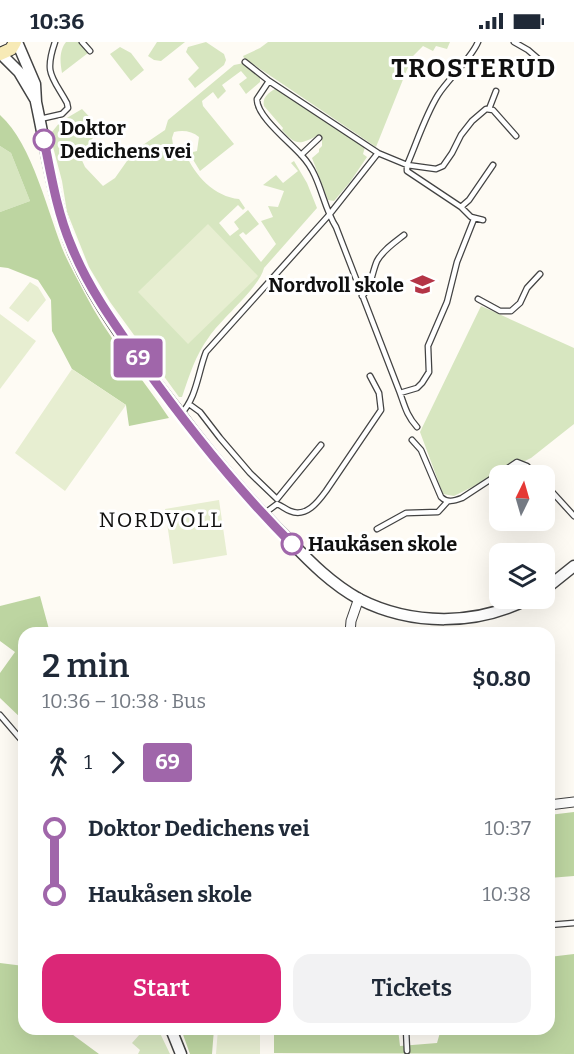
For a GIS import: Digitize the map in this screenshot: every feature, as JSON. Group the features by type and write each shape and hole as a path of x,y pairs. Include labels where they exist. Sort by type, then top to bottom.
{"main road":[{"path":"1,54 11,49 16,42"}],"street":[{"path":"16,42 35,84 36,102 60,213 79,263 112,322 180,415 238,486 274,526 329,580 358,598 401,615 448,619 467,618 505,609"},
{"path":"1,54 19,72 36,102"},
{"path":"555,581 574,566"},
{"path":"350,627 358,598"},
{"path":"555,804 574,802"},
{"path":"173,1035 181,1054"}],"lane":[{"path":"40,119 62,114 68,108 50,72 49,64 55,42"},
{"path":"82,42 90,51"},
{"path":"478,42 436,98 407,165 407,171 461,207 474,219 483,220"},
{"path":"514,42 543,63"},
{"path":"245,62 269,81 378,153 407,165 436,169 443,166 472,121 481,112 489,109 496,90"},
{"path":"269,81 257,99 258,107 268,122 310,166 336,227 403,406 417,427"},
{"path":"489,109 516,135"},
{"path":"301,155 319,138"},
{"path":"180,415 189,404 206,352 329,215 378,153"},
{"path":"461,207 469,200 493,165"},
{"path":"400,393 417,388 429,372 428,346 447,302 458,262 474,219"},
{"path":"362,296 366,293 381,256 404,235"},
{"path":"478,299 500,310 511,311 517,307 527,288 540,274"},
{"path":"189,404 200,412 277,502 292,512 299,512 311,508 326,492 381,410 379,393 370,376"},
{"path":"412,440 421,450 441,497 448,501 454,501 470,494 489,481"},
{"path":"269,510 321,445"},
{"path":"555,495 574,516"},
{"path":"377,529 406,513 438,512 448,501"},
{"path":"0,715 18,736"},
{"path":"555,925 574,923"},
{"path":"406,1035 407,1051"}],"green space":[{"path":"66,42 79,42 88,53 62,73 62,49"},
{"path":"157,42 185,42 161,61 148,56"},
{"path":"206,42 224,54 226,60 224,65 195,88 188,79 199,68 186,52 188,47"},
{"path":"268,42 450,42 447,49 436,46 433,51 423,46 412,57 376,147 244,58 243,56"},
{"path":"120,47 131,53 144,70 131,81 110,54"},
{"path":"244,63 260,77 260,82 246,94 239,84 247,78 241,71 222,85 226,91 218,99 213,92 202,101 203,106 234,144 200,171 189,153 197,151 199,137 187,132 174,132 172,138 174,152 186,154 194,170 206,184 222,194 239,199 245,208 243,210 238,205 219,223 230,236 239,229 234,222 248,210 259,224 246,235 243,232 239,235 261,262 276,244 261,221 273,217 268,206 278,207 284,191 263,185 276,175 283,183 298,171 291,163 294,161 307,183 317,208 264,268 248,294 209,337 196,358 182,397 179,397 110,302 89,267 67,212 52,143 52,132 60,122 82,109 100,128 80,156 85,167 103,186 115,178 134,151 165,130 168,120 234,65"},
{"path":"275,89 284,91 365,147 363,154 367,157 334,201 328,200 312,158 319,152 322,140 319,135 303,142 295,141 282,130 283,128 264,106 266,96"},
{"path":"0,115 12,128 31,161 65,255 93,309 169,418 129,426 126,405 72,369 52,331 51,300 38,280 0,267 0,212 30,201 11,153 0,146"},
{"path":"0,146 11,153 30,201 0,212"},
{"path":"208,224 258,276 188,344 138,292"},
{"path":"30,282 38,287 46,300 28,322 9,308"},
{"path":"481,306 574,348 574,424 531,458 517,465 489,465 489,479 454,496 443,494 420,432"},
{"path":"0,314 36,341 0,389"},
{"path":"72,369 126,405 65,491 15,453"},
{"path":"219,500 227,555 173,564 165,509"},
{"path":"40,596 48,627 18,627 18,715 0,698 0,673 15,652 0,641 0,606"},
{"path":"574,812 574,876 555,878 555,814"},
{"path":"574,954 574,1054 274,1053 274,1035 399,1035 400,1046 437,1043 439,1035 555,1035 555,956"},
{"path":"0,963 18,965 18,1035 73,1035 99,1054 0,1054"},
{"path":"139,1035 161,1035 170,1054 138,1054 140,1050 132,1043"},
{"path":"183,1035 214,1035 212,1054 190,1054"},
{"path":"218,1035 260,1035 260,1054 216,1054"}],"bus line":[{"name":"69","path":"44,140 60,213 70,243 112,322 199,439 238,486 292,544"}],"place":[{"name":"Doktor Dedichens vei","path":"44,140"},
{"name":"Nordvoll skole","path":"422,285"},
{"name":"Haukåsen skole","path":"292,544"}],"district":[{"name":"TROSTERUD","path":"474,68"},
{"name":"NORDVOLL","path":"161,520"}]}
